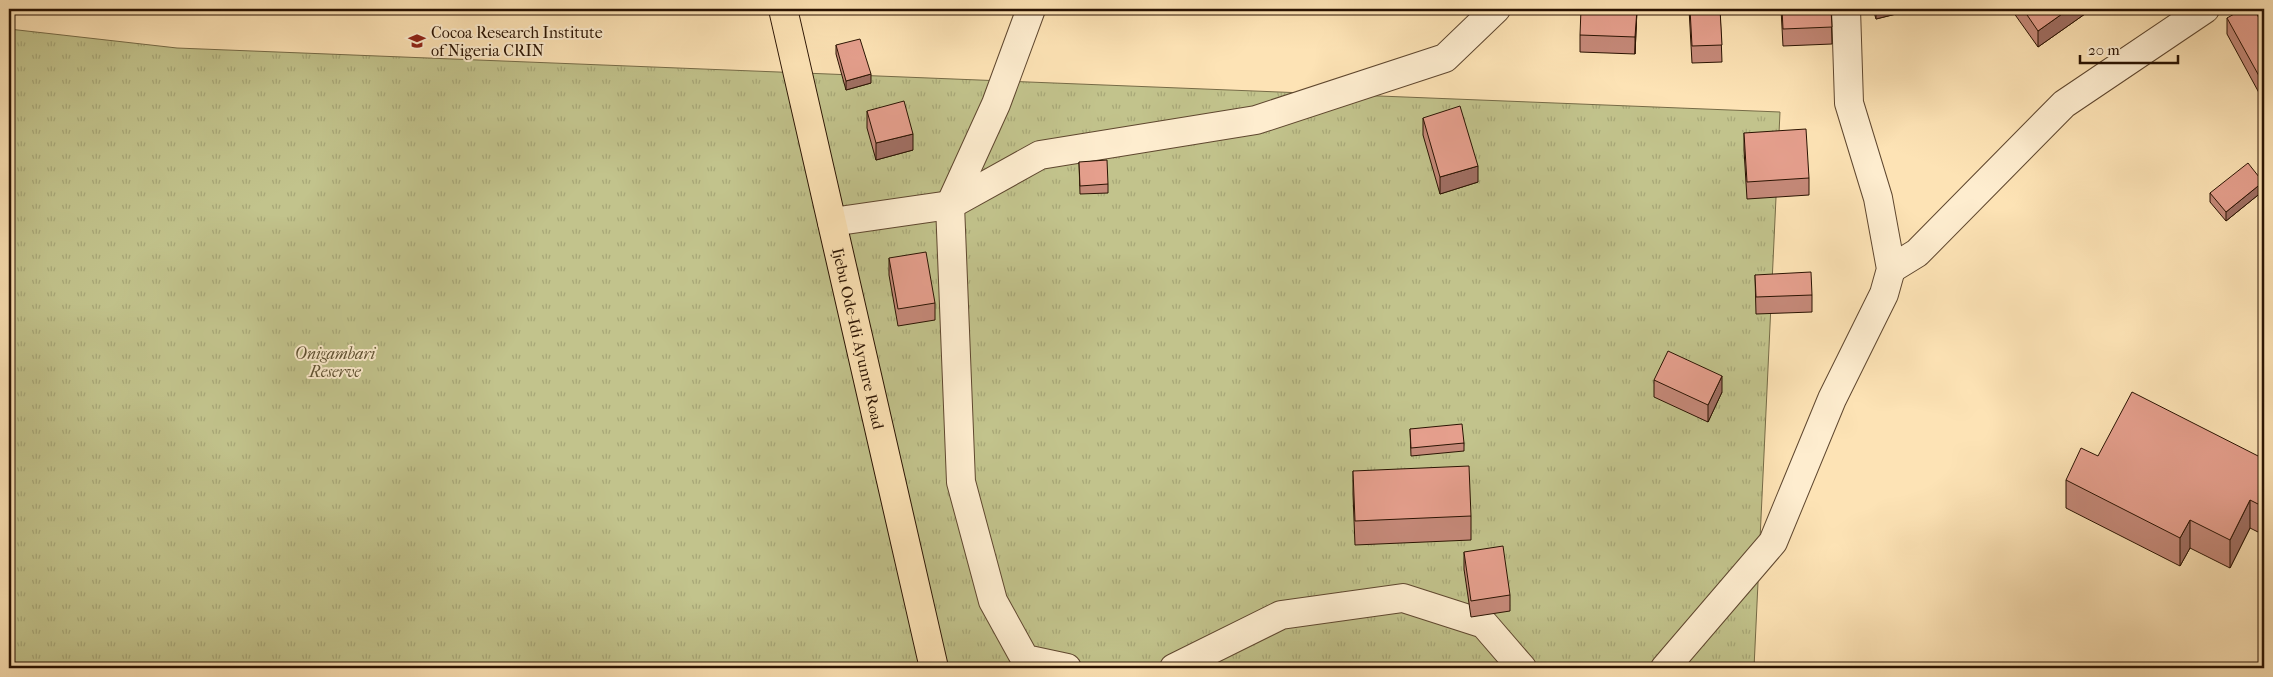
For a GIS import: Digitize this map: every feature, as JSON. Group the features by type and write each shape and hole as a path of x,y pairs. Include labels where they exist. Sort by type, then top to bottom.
{"main road":[{"name":"Ijebu Ode-Idi Ayunre Road","path":"783,9 934,668"}],"street":[{"path":"1031,9 996,104 950,205 961,482 993,601 1025,659 1067,668"},
{"path":"832,222 950,205 1040,155 1256,120 1445,58 1496,9"},
{"path":"1665,668 1773,542 1832,399 1884,294 1891,269 1878,198 1849,103 1846,9"},
{"path":"1891,269 1916,253 2064,104 2205,9"},
{"path":"1174,668 1281,615 1402,598 1484,624 1522,668"}],"green space":[{"name":"Onigambari Reserve","path":"9,29 177,48 1780,112 1754,668 9,668"}],"building":[{"path":"1581,9 1637,9 1635,37 1580,35"},
{"path":"1690,9 1720,9 1722,45 1692,46"},
{"path":"1782,9 1831,9 1832,27 1783,29"},
{"path":"2023,9 2069,9 2038,31"},
{"path":"2243,9 2254,9 2264,27 2264,85 2227,18"},
{"path":"860,39 871,74 846,81 836,45"},
{"path":"904,101 913,134 876,143 867,111"},
{"path":"1460,106 1478,166 1440,177 1423,118"},
{"path":"1806,129 1809,178 1747,182 1744,133"},
{"path":"1107,160 1108,184 1080,186 1079,162"},
{"path":"2248,163 2263,182 2226,212 2210,193"},
{"path":"926,252 935,303 898,309 889,258"},
{"path":"1811,272 1812,295 1756,297 1755,275"},
{"path":"1668,351 1722,376 1708,405 1654,380"},
{"path":"2132,392 2264,459 2264,507 2250,500 2230,540 2190,520 2180,538 2066,480 2081,448 2098,456"},
{"path":"1462,424 1464,443 1411,448 1410,429"},
{"path":"1469,466 1471,516 1355,521 1353,471"},
{"path":"1503,546 1510,595 1471,601 1464,552"}],"place":[{"name":"Cocoa Research Institute of Nigeria CRIN","path":"417,41"}]}
